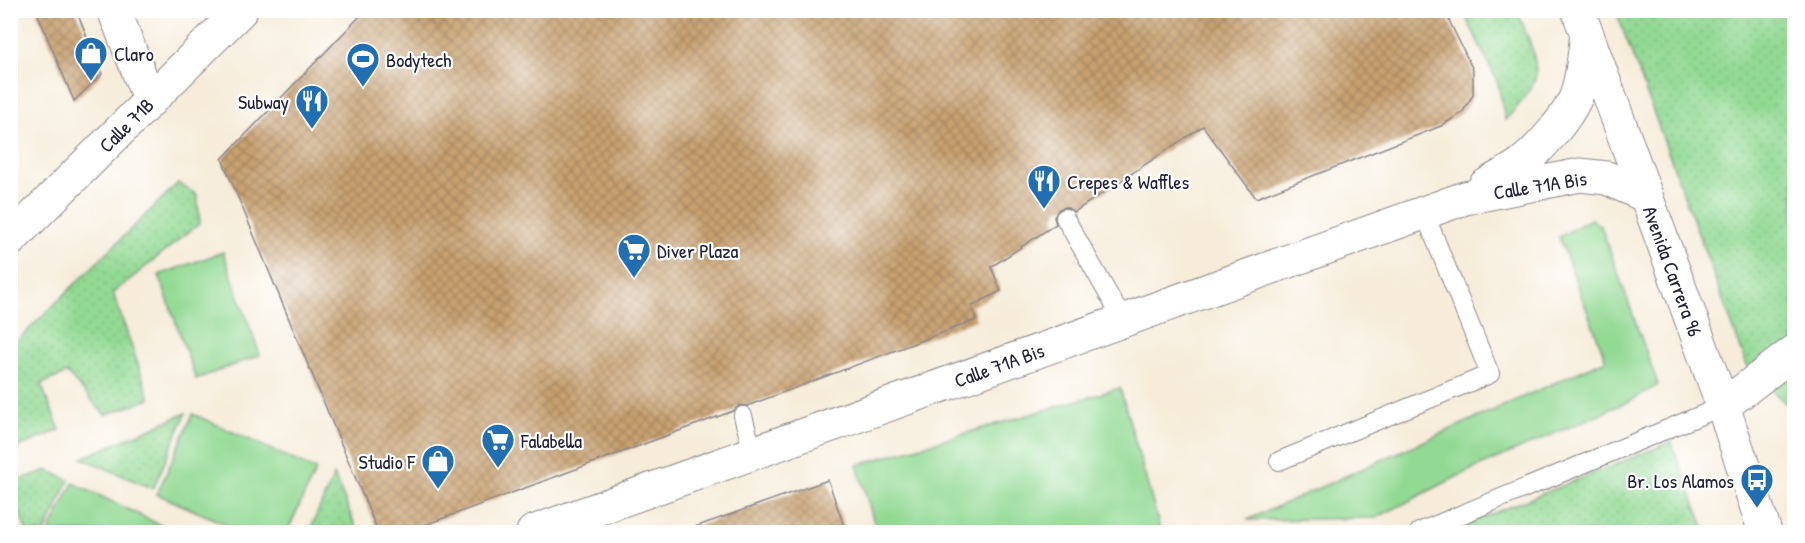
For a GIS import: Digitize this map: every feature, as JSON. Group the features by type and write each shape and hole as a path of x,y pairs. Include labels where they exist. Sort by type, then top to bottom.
{"street":[{"path":"114,10 150,101"},
{"name":"Calle 71B","path":"10,240 241,10"},
{"name":"Avenida Carrera 96","path":"1582,22 1723,406 1765,532"},
{"name":"Calle 71A Bis","path":"1466,198 1522,163 1545,140 1564,116 1575,99 1581,72 1582,22"},
{"name":"Calle 71A Bis","path":"533,532 1466,198 1580,175 1607,178 1646,196"},
{"path":"1723,406 1794,352"}],"lane":[{"path":"1279,461 1490,374 1424,212"},
{"path":"1065,218 1123,320"},
{"path":"1419,532 1723,406"},
{"path":"743,416 753,453"}],"green space":[{"path":"1463,11 1517,11 1527,33 1534,58 1535,80 1524,98 1505,120 1498,83"},
{"path":"1616,11 1794,11 1794,411 1748,368"},
{"path":"178,183 197,195 200,223 113,293 150,399 105,415 67,373 41,384 60,430 11,450 11,347"},
{"path":"1591,219 1601,226 1658,385 1632,400 1466,472 1376,518 1247,520 1606,360 1559,237"},
{"path":"223,252 260,355 196,379 159,275"},
{"path":"1120,388 1161,532 877,532 857,465"},
{"path":"186,413 153,489 82,458"},
{"path":"193,414 316,470 287,532 243,532 157,494"},
{"path":"1671,442 1706,532 1447,532"},
{"path":"47,470 69,480 45,532 27,532 11,490 11,483"},
{"path":"334,475 358,532 309,532"},
{"path":"73,483 175,532 49,532"}],"building":[{"path":"36,10 76,10 102,74 74,101"},
{"name":"Diver Plaza","path":"366,10 1444,10 1473,70 1473,95 1462,113 1441,126 1256,198 1203,126 1074,212 1066,207 1059,209 1054,217 1056,224 991,267 1001,291 972,306 976,320 747,406 740,405 733,411 406,532 378,532 222,159"},
{"path":"828,480 846,532 693,532 692,528"}],"place":[{"name":"Claro","path":"91,82"},
{"name":"Bodytech","path":"363,88"},
{"name":"Subway","path":"312,130"},
{"name":"Crepes & Waffles","path":"1044,210"},
{"name":"Diver Plaza","path":"634,279"},
{"name":"Falabella","path":"498,469"},
{"name":"Studio F","path":"438,490"},
{"name":"Br. Los Alamos","path":"1757,509"}]}
